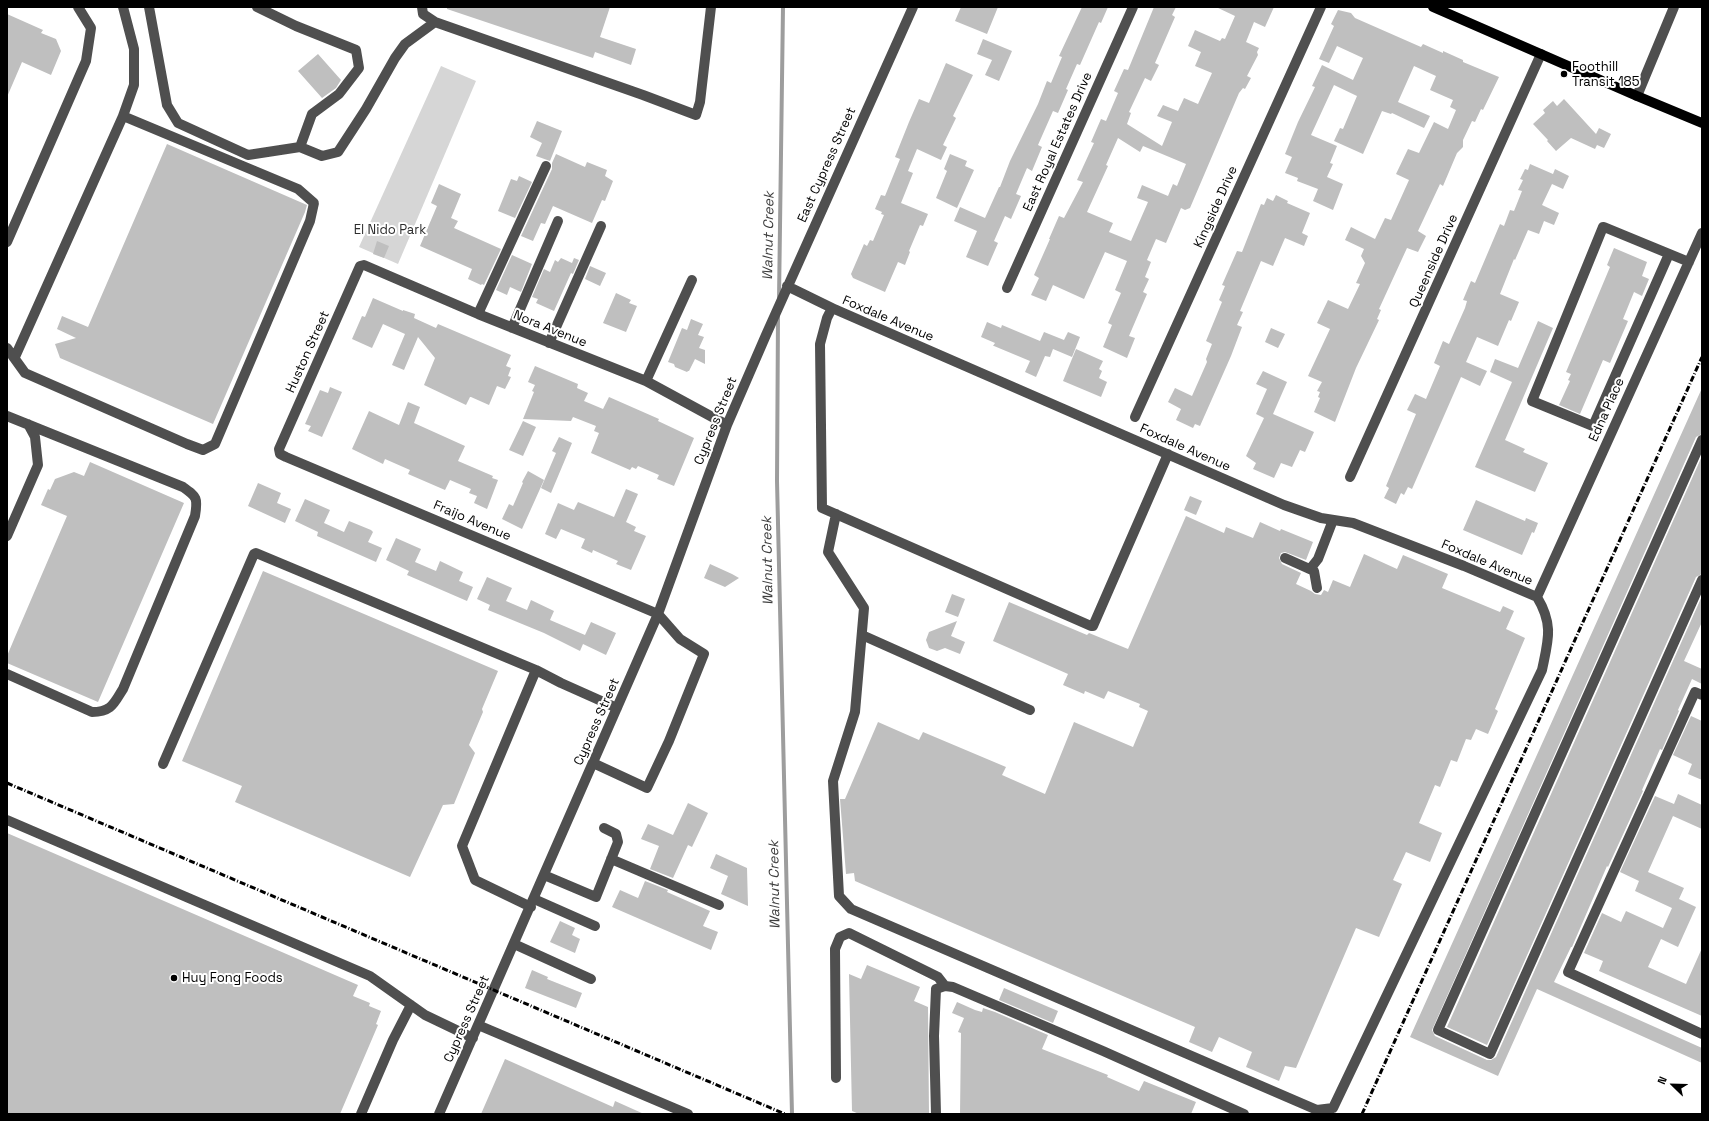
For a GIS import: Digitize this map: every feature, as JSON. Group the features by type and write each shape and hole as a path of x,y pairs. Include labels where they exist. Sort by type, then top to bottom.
{"main road":[{"path":"1433,7 1702,123"}],"street":[{"path":"7,242 86,61 91,28 78,7"},
{"path":"15,357 123,116 134,85 134,49 124,7"},
{"path":"149,7 167,105 178,123 248,155 300,147 322,156 338,152 405,44 435,22"},
{"path":"257,7 296,26 356,50 358,68 339,94 312,114 300,147"},
{"path":"422,7 424,14 435,22 696,115 700,102 711,7"},
{"name":"East Cypress Street","path":"766,335 788,287 793,270 912,7"},
{"name":"East Royal Estates Drive","path":"1007,288 1133,7"},
{"name":"Kingside Drive","path":"1135,417 1321,7"},
{"path":"1637,96 1674,7"},
{"name":"Queenside Drive","path":"1350,477 1541,54"},
{"path":"7,348 26,373 187,444 203,450 215,444 310,221 314,203 298,188 123,116"},
{"path":"478,314 546,166"},
{"path":"512,328 558,221"},
{"path":"549,343 601,226"},
{"path":"1669,254 1593,426 1532,401 1603,227 1689,262"},
{"name":"Edna Place","path":"1537,597 1702,234"},
{"name":"Nora Avenue","path":"360,266 369,267 512,328 646,381 727,425"},
{"name":"Huston Street","path":"279,449 360,266"},
{"path":"646,381 692,280"},
{"name":"Foxdale Avenue","path":"788,287 832,308 1284,505 1321,518 1353,522 1537,597 1543,607 1549,624 1548,642 1542,670 1333,1108 1317,1110 851,909 839,896 833,781 855,712 862,635"},
{"path":"832,308 827,318 820,344 822,508 1091,627 1168,454"},
{"name":"Cypress Street","path":"439,1114 658,614 727,425 766,335"},
{"path":"7,416 182,487 194,494 197,501 195,516 123,689 110,709 102,712 92,712 7,674"},
{"path":"7,536 38,465 35,437 28,424"},
{"path":"1702,440 1438,1030 1490,1054 1702,580"},
{"name":"Fraijo Avenue","path":"279,449 280,454 286,457 658,614"},
{"path":"836,514 828,552 864,608 862,635 1030,710"},
{"path":"1310,569 1318,560 1333,520"},
{"path":"163,764 254,554 256,553 536,670 560,683 617,708"},
{"path":"1285,558 1310,569 1315,575 1317,588"},
{"path":"593,763 647,788 669,741 704,654 680,639 658,614"},
{"path":"536,670 462,846 475,880 595,926"},
{"path":"1702,695 1695,692 1568,972 1702,1034"},
{"path":"7,820 356,970 377,980 425,1015 473,1038"},
{"path":"544,875 596,897 618,842 618,837 616,834 604,828"},
{"path":"611,859 719,904"},
{"path":"836,1078 835,949 840,937 849,933 938,977 945,986"},
{"path":"514,944 591,979"},
{"path":"936,1114 934,1036 936,989 945,986 953,987 1103,1051 1244,1114"},
{"path":"361,1114 393,1040 411,1005"},
{"path":"478,1025 688,1114"}],"green space":[{"name":"El Nido Park","path":"441,66 476,81 398,264 359,247"}],"building":[{"path":"447,7 610,7 600,37 636,49 631,65 595,52 593,58 447,9"},
{"path":"961,7 998,7 987,34 955,21"},
{"path":"1082,7 1108,7 1101,23 1099,22 1080,65 1077,64 1066,89 1068,90 1058,113 1053,111 1038,145 1042,147 1032,171 1027,168 1016,194 1021,196 1011,219 1005,216 994,241 998,243 988,266 966,257 977,231 954,221 960,207 985,218 1000,187 1010,161 1038,104 1047,81 1051,83 1062,57 1059,56"},
{"path":"1154,7 1176,7 1172,15 1175,17 1155,63 1159,65 1151,81 1145,78 1129,112 1131,113 1127,124 1162,146 1172,122 1157,116 1163,105 1178,111 1184,98 1198,104 1212,73 1195,66 1201,52 1188,46 1195,30 1220,41 1222,38 1225,39 1235,16 1216,7 1274,7 1265,27 1254,22 1246,42 1259,48 1257,52 1258,55 1247,76 1251,78 1245,89 1243,88 1239,93 1190,208 1185,210 1181,208 1166,243 1156,239 1147,260 1151,262 1145,277 1149,279 1143,292 1147,294 1129,336 1135,338 1127,358 1103,347 1112,325 1108,323 1121,293 1115,290 1127,261 1105,252 1084,299 1053,285 1046,301 1031,295 1039,278 1034,275 1049,239 1059,216 1064,218 1083,182 1077,180 1094,143 1091,142 1101,119 1106,121 1118,93 1114,91 1124,69 1128,70","holes":["1118,138 1140,152 1143,146 1186,164 1177,186 1173,184 1168,196 1142,185 1137,198 1148,202 1131,241 1109,232 1113,223 1087,212 1108,166 1106,165"]},
{"path":"1338,10 1351,13 1355,18 1421,47 1423,44 1443,53 1443,51 1463,60 1463,62 1499,77 1483,110 1481,109 1475,122 1472,121 1463,140 1463,147 1457,153 1443,186 1440,184 1418,231 1426,236 1418,252 1407,248 1379,309 1381,310 1377,319 1379,320 1356,368 1335,422 1314,412 1320,398 1318,397 1320,392 1317,391 1322,382 1308,376 1330,329 1317,323 1328,300 1348,309 1360,284 1356,283 1365,263 1361,256 1364,249 1345,240 1351,227 1375,239 1385,218 1391,220 1409,180 1396,174 1408,149 1419,153 1434,122 1448,129 1456,110 1450,107 1453,100 1430,90 1436,76 1414,66 1398,102 1430,116 1424,128 1392,113 1382,111 1363,154 1334,141 1340,128 1343,129 1357,96 1334,85 1311,135 1337,146 1330,163 1333,164 1327,177 1343,184 1333,210 1313,201 1318,189 1297,181 1298,178 1285,173 1292,157 1285,154 1298,122 1315,87 1312,86 1322,65 1353,80 1363,58 1337,46 1329,63 1319,59 1334,26 1331,24"},
{"path":"7,14 43,30 41,33 56,39 61,51 51,75 22,62 7,97"},
{"path":"983,39 1012,51 999,81 985,75 992,60 977,54"},
{"path":"318,54 341,80 336,88 322,98 298,71"},
{"path":"946,63 973,75 953,116 956,118 943,145 947,147 941,160 917,149 908,171 913,173 901,203 928,214 923,226 920,225 905,265 898,262 885,292 853,278 851,274 864,244 867,246 870,240 873,241 884,215 881,214 882,212 875,209 881,195 885,196 900,159 895,157 919,99 929,103"},
{"path":"1564,99 1596,134 1599,128 1611,134 1604,148 1597,145 1595,149 1571,138 1556,151 1533,124 1545,113 1543,110 1553,101 1557,106"},
{"path":"537,121 562,131 550,161 536,156 542,143 530,137"},
{"path":"167,144 307,205 213,424 60,358 55,344 76,338 57,329 62,316 88,327"},
{"path":"556,154 585,167 587,162 607,170 605,176 613,181 605,201 602,200 592,223 553,206 545,224 541,223 533,241 521,236 552,169 552,163"},
{"path":"950,154 967,161 965,166 974,170 957,208 936,198 947,171 944,169"},
{"path":"1530,164 1553,174 1555,169 1569,176 1563,189 1552,184 1542,205 1559,213 1554,225 1544,221 1539,234 1528,230 1515,260 1514,259 1500,294 1519,302 1511,321 1509,320 1498,346 1477,337 1466,362 1487,371 1480,386 1461,377 1412,489 1408,487 1404,495 1401,493 1396,504 1384,498 1389,488 1386,486 1416,414 1407,410 1415,394 1426,399 1440,366 1434,363 1443,341 1449,344 1465,308 1467,301 1463,300 1471,281 1475,283 1500,224 1504,226 1510,210 1514,211 1522,191 1518,190 1523,180 1520,179 1525,169 1528,170"},
{"path":"519,176 532,182 515,218 498,211 511,179 517,181"},
{"path":"439,184 461,194 451,218 458,221 454,228 501,249 484,285 468,279 472,269 420,246 437,206 431,203"},
{"path":"1276,195 1288,201 1287,203 1310,213 1302,233 1308,236 1304,246 1285,238 1273,266 1261,261 1240,311 1243,312 1237,325 1242,327 1231,356 1200,426 1195,424 1193,428 1176,420 1181,409 1168,402 1175,388 1192,396 1207,362 1206,359 1212,344 1206,341 1222,302 1219,300 1225,286 1222,285 1237,251 1242,252 1261,204 1264,205 1267,198 1273,201"},
{"path":"377,241 389,246 384,258 373,254"},
{"path":"1614,248 1647,262 1642,276 1649,279 1642,296 1634,292 1623,319 1628,321 1610,363 1603,360 1580,414 1559,405 1570,381 1568,380 1571,374 1566,372 1610,267 1607,265"},
{"path":"512,255 532,264 521,292 510,287 507,295 496,290"},
{"path":"561,258 572,263 574,258 579,260 573,274 571,273 554,311 536,303 538,299 532,297 544,269 550,272 555,260 558,262"},
{"path":"590,266 606,273 600,286 585,279"},
{"path":"616,293 631,300 629,303 637,306 626,332 603,323"},
{"path":"373,298 403,311 415,314 414,318 436,328 438,324 511,355 506,366 511,368 508,376 511,377 505,389 497,386 489,405 470,397 466,405 424,385 435,358 418,337 404,370 392,365 405,334 383,324 372,348 352,339 362,316 365,317"},
{"path":"691,319 703,324 698,335 704,337 699,348 705,350 705,364 695,359 687,372 668,362 682,328 687,330"},
{"path":"1538,321 1553,328 1505,440 1525,449 1523,452 1548,463 1535,492 1475,467 1512,382 1490,372 1495,359 1518,368"},
{"path":"987,322 1001,328 1002,325 1040,341 1044,332 1064,340 1068,332 1080,337 1072,357 1053,349 1050,357 1045,356 1036,377 1025,372 1030,361 993,346 995,343 981,337"},
{"path":"1271,328 1285,334 1278,348 1265,342"},
{"path":"1076,349 1103,361 1099,369 1102,371 1099,378 1107,382 1101,397 1063,381"},
{"path":"535,366 578,384 577,388 588,393 584,401 603,409 609,397 659,419 658,421 694,438 674,486 657,479 659,475 638,466 636,469 632,467 630,470 591,453 599,433 594,431 596,426 573,417 571,421 523,419 534,392 532,391 535,385 528,382"},
{"path":"1263,371 1287,382 1273,414 1314,432 1305,452 1300,450 1292,467 1281,463 1274,478 1253,469 1256,463 1246,456 1264,418 1256,414 1267,389 1256,384"},
{"path":"330,387 342,392 322,437 308,431 311,426 305,424 320,390 328,393"},
{"path":"1702,388 1702,434 1696,437 1432,1030 1435,1036 1487,1060 1491,1060 1496,1057 1702,596 1702,622 1684,661 1702,669 1702,684 1692,679 1662,750 1660,749 1642,790 1643,791 1608,867 1607,866 1572,947 1554,982 1702,1048 1702,1063 1537,989 1498,1076 1410,1037"},
{"path":"408,402 420,407 414,423 465,446 458,461 493,476 492,478 498,480 487,509 474,503 477,496 469,493 471,489 450,480 445,490 408,474 410,470 385,459 383,464 352,449 369,411 399,425"},
{"path":"523,421 536,427 523,456 509,450"},
{"path":"559,437 572,443 551,493 541,488 556,453 552,451"},
{"path":"1702,456 1702,574 1696,577 1487,1045 1447,1027"},
{"path":"90,462 184,503 98,702 7,663 7,656 67,516 41,505 48,489 50,490 55,479 74,472 84,476"},
{"path":"528,471 544,480 522,529 502,519 509,504 513,506"},
{"path":"258,483 281,493 277,503 291,509 285,523 248,506"},
{"path":"626,489 638,494 626,522 636,527 634,531 646,536 631,570 616,564 618,561 593,550 592,553 581,548 585,539 561,529 556,539 545,534 558,503 574,510 578,502 614,517"},
{"path":"1190,496 1202,501 1196,515 1184,510"},
{"path":"305,499 330,510 324,523 344,532 349,521 371,530 373,532 368,542 382,548 376,562 317,536 318,532 295,521"},
{"path":"1476,500 1525,521 1526,518 1538,523 1534,533 1532,532 1522,555 1463,530"},
{"path":"1186,516 1224,533 1226,527 1253,538 1260,522 1280,531 1281,529 1313,542 1306,560 1285,552 1281,553 1279,558 1282,564 1301,573 1296,584 1315,594 1321,595 1324,590 1328,592 1333,580 1350,587 1364,554 1397,569 1403,555 1448,574 1442,588 1500,612 1503,606 1514,611 1506,629 1525,638 1495,709 1498,711 1488,734 1476,729 1471,740 1466,739 1457,762 1451,760 1440,787 1435,785 1419,823 1442,833 1430,862 1406,852 1393,880 1402,884 1379,937 1356,928 1296,1068 1285,1066 1279,1081 1246,1067 1252,1052 1219,1037 1212,1052 1189,1042 1195,1027 855,881 854,873 846,874 840,799 845,799 878,722 919,740 923,732 1006,767 1002,775 1045,794 1074,722 1133,747 1148,711 1139,707 1140,704 1108,691 1104,699 1085,691 1084,694 1063,685 1068,674 993,641 1009,602 1087,635 1089,633 1128,649"},
{"path":"396,538 421,549 415,562 436,571 440,561 463,572 459,581 473,587 467,601 407,575 409,571 386,560"},
{"path":"710,564 739,578 725,587 704,578"},
{"path":"263,571 498,671 469,745 475,753 454,804 443,805 410,877 235,802 242,786 182,761"},
{"path":"487,577 512,588 506,601 527,610 531,600 554,611 550,620 585,635 591,622 616,633 606,655 583,644 580,651 544,633 488,610 490,605 477,599"},
{"path":"952,594 965,599 958,617 945,612"},
{"path":"957,621 951,636 965,642 960,654 945,648 937,651 929,648 926,640 929,632"},
{"path":"1691,716 1702,721 1702,780 1688,774 1692,764 1673,755"},
{"path":"1678,794 1702,805 1702,829 1673,816 1648,872 1684,888 1679,899 1696,907 1678,947 1661,939 1648,967 1686,984 1702,948 1702,1016 1599,971 1603,961 1584,953 1602,913 1621,922 1626,911 1663,928 1672,908 1635,891 1639,881 1620,872 1655,796 1674,804"},
{"path":"688,803 708,813 692,847 688,845 673,878 650,869 659,846 641,839 648,824 673,835"},
{"name":"Huy Fong Foods","path":"7,833 358,985 353,996 370,1003 369,1006 381,1011 376,1024 378,1025 340,1114 7,1114"},
{"path":"716,854 747,868 748,906 721,894 728,876 710,868"},
{"path":"645,881 668,890 667,892 710,911 703,926 718,932 711,950 612,907 620,890 638,898"},
{"path":"560,921 575,928 572,935 580,939 575,953 550,942"},
{"path":"867,965 920,987 914,1001 928,1007 929,1114 859,1114 852,1111 849,974 861,979"},
{"path":"532,970 548,977 547,979 582,993 576,1008 525,988"},
{"path":"1004,988 1058,1011 1053,1023 999,1000"},
{"path":"957,1002 982,1012 983,1008 995,1012 1048,1035 1042,1049 1108,1075 1107,1077 1139,1091 1144,1081 1196,1102 1191,1114 960,1114 961,1033 958,1032 964,1018 952,1013"},
{"path":"505,1059 613,1107 615,1101 644,1114 481,1114"}],"waterway":[{"name":"Walnut Creek","path":"779,299 783,7"},
{"name":"Walnut Creek","path":"778,315 777,481 792,1114"}],"railway":[{"path":"1362,1114 1702,357"},
{"path":"7,783 785,1114"}],"place":[{"name":"Foothill Transit 185","path":"1564,74"},
{"name":"Huy Fong Foods","path":"174,978"}]}
